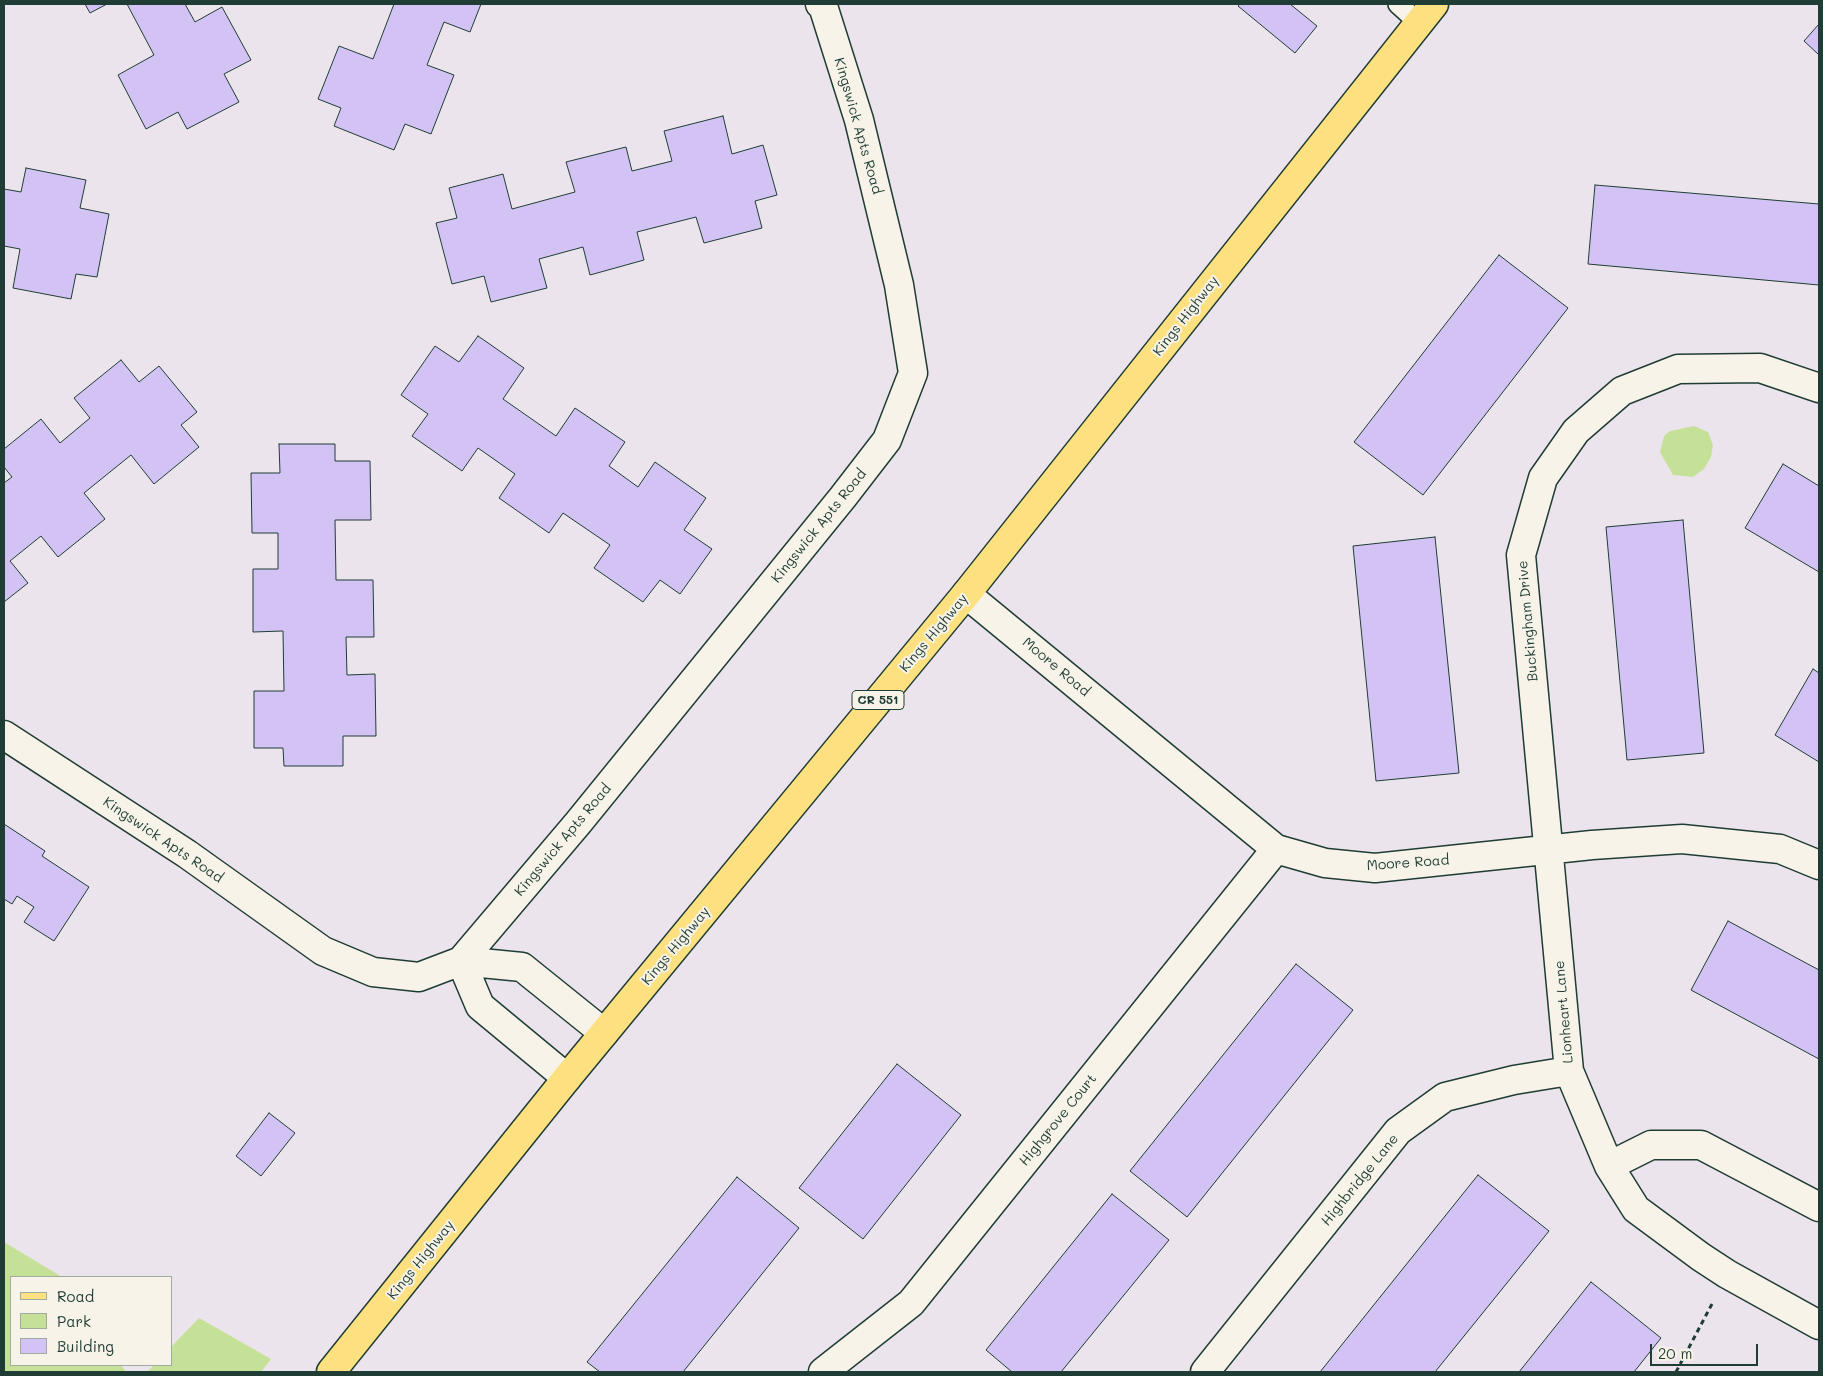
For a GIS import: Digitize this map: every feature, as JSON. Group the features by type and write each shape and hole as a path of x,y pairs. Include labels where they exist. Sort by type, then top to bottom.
{"main road":[{"name":"Kings Highway","path":"331,1372 567,1078 966,594 1426,13"}],"street":[{"name":"Kingswick Apts Road","path":"461,961 578,823 871,462 887,440 910,381 913,373 897,276 859,120 820,4"},
{"name":"Buckingham Drive","path":"1548,850 1521,555 1543,478 1576,431 1622,391 1678,369 1760,368 1819,388"},
{"name":"Moore Road","path":"966,594 1276,849 1325,863 1375,868 1592,845 1682,839 1780,849 1819,865"},
{"name":"Kingswick Apts Road","path":"4,735 187,854 322,951 373,972 419,977 461,961 522,967 604,1033"},
{"name":"Highgrove Court","path":"823,1372 911,1303 1276,849"},
{"name":"Lionheart Lane","path":"1548,850 1569,1071 1609,1166 1636,1209 1727,1274 1819,1325"},
{"path":"461,961 480,1006 567,1078"},
{"name":"Highbridge Lane","path":"1205,1372 1398,1131 1445,1097 1514,1080 1569,1071"},
{"path":"1609,1166 1651,1145 1701,1145 1819,1207"}],"lane":[{"path":"1398,4 1426,13"}],"path":[{"path":"1676,1372 1727,1274"}],"green space":[{"path":"1694,426 1708,432 1713,445 1711,457 1704,469 1693,477 1673,475 1660,452 1664,436 1670,431"},
{"path":"4,1242 60,1276 10,1276 10,1366 122,1366 126,1372 4,1372"},
{"path":"199,1318 271,1359 261,1372 147,1372 153,1366 172,1366 172,1346"}],"building":[{"path":"85,4 107,4 90,13"},
{"path":"127,4 185,4 195,22 222,7 251,60 224,74 239,102 187,129 178,112 146,129 118,75 154,55"},
{"path":"394,4 481,4 470,32 444,22 427,65 454,75 431,134 405,124 394,150 334,126 341,108 318,99 339,46 373,59"},
{"path":"1240,4 1290,4 1317,26 1295,53 1238,6"},
{"path":"1819,24 1819,55 1804,41"},
{"path":"723,116 732,154 763,145 777,195 755,201 762,228 704,243 696,217 637,232 644,260 590,275 583,247 539,259 547,288 491,302 484,276 452,284 436,223 457,218 449,188 503,174 512,209 575,192 566,162 626,147 632,171 672,161 664,131"},
{"path":"26,168 86,180 80,208 109,214 97,277 76,274 71,299 13,288 20,249 4,246 4,189 21,192"},
{"path":"1595,185 1819,204 1819,285 1588,264"},
{"path":"1499,255 1568,308 1423,495 1354,442"},
{"path":"478,336 524,368 503,399 556,436 575,408 625,442 609,466 638,487 655,462 706,498 684,530 712,549 680,594 660,580 643,602 594,568 610,545 563,513 549,533 499,498 515,474 478,448 462,471 412,436 428,414 401,395 435,346 459,362"},
{"path":"121,360 139,382 159,366 197,412 181,425 199,447 154,484 131,455 84,493 105,519 58,557 41,536 10,561 28,583 4,602 4,483 12,477 4,467 4,449 41,419 60,443 90,418 74,398"},
{"path":"279,444 335,444 335,461 370,461 371,520 335,520 336,580 373,580 374,637 346,637 347,675 375,674 376,736 343,736 343,766 284,766 283,748 254,748 254,691 284,691 283,631 253,632 253,569 278,569 278,533 252,533 251,473 280,473"},
{"path":"1783,464 1819,486 1819,572 1745,528"},
{"path":"1683,520 1704,753 1627,760 1606,527"},
{"path":"1435,537 1459,773 1376,781 1353,546"},
{"path":"1813,669 1819,673 1819,762 1775,735"},
{"path":"4,824 45,851 42,856 89,887 54,941 24,922 34,907 17,896 12,904 4,899"},
{"path":"1728,921 1819,970 1819,1059 1691,990"},
{"path":"1296,964 1353,1010 1187,1217 1130,1171"},
{"path":"897,1064 961,1115 863,1239 799,1188"},
{"path":"269,1113 295,1133 261,1176 236,1156"},
{"path":"1478,1175 1549,1231 1435,1372 1320,1372"},
{"path":"737,1177 799,1228 683,1372 600,1372 587,1362"},
{"path":"1112,1194 1169,1240 1061,1372 1012,1372 986,1350"},
{"path":"1591,1282 1661,1338 1634,1372 1519,1372"}]}
